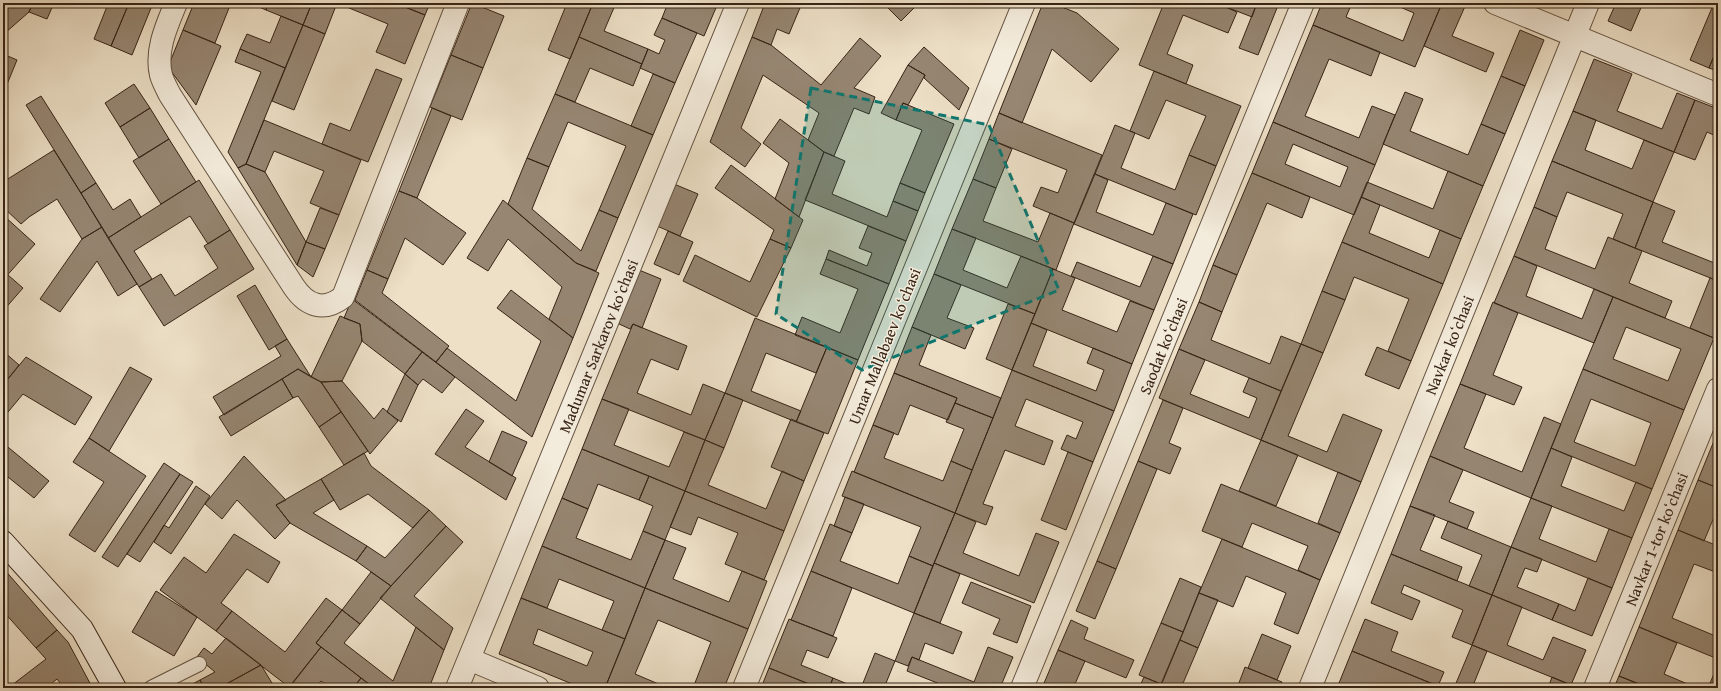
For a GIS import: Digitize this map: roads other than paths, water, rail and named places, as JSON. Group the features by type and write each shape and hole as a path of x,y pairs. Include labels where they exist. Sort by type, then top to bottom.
{"street":[{"path":"176,3 163,36 160,54 161,74 170,95 301,298 312,304 326,306 343,297 458,3"},
{"name":"Madumar Sarkarov koʻchasi","path":"458,688 738,3"},
{"name":"Umar Mallabaev koʻchasi","path":"744,688 1024,3"},
{"name":"Saodat koʻchasi","path":"1022,688 1303,3"},
{"path":"1495,3 1718,95"},
{"name":"Navkar koʻchasi","path":"1310,688 1588,3"},
{"name":"Navkar 1-tor koʻchasi","path":"1595,688 1718,389"},
{"path":"3,542 82,628 115,688"},
{"path":"470,659 538,688"}],"lane":[{"path":"151,688 199,664"}]}
